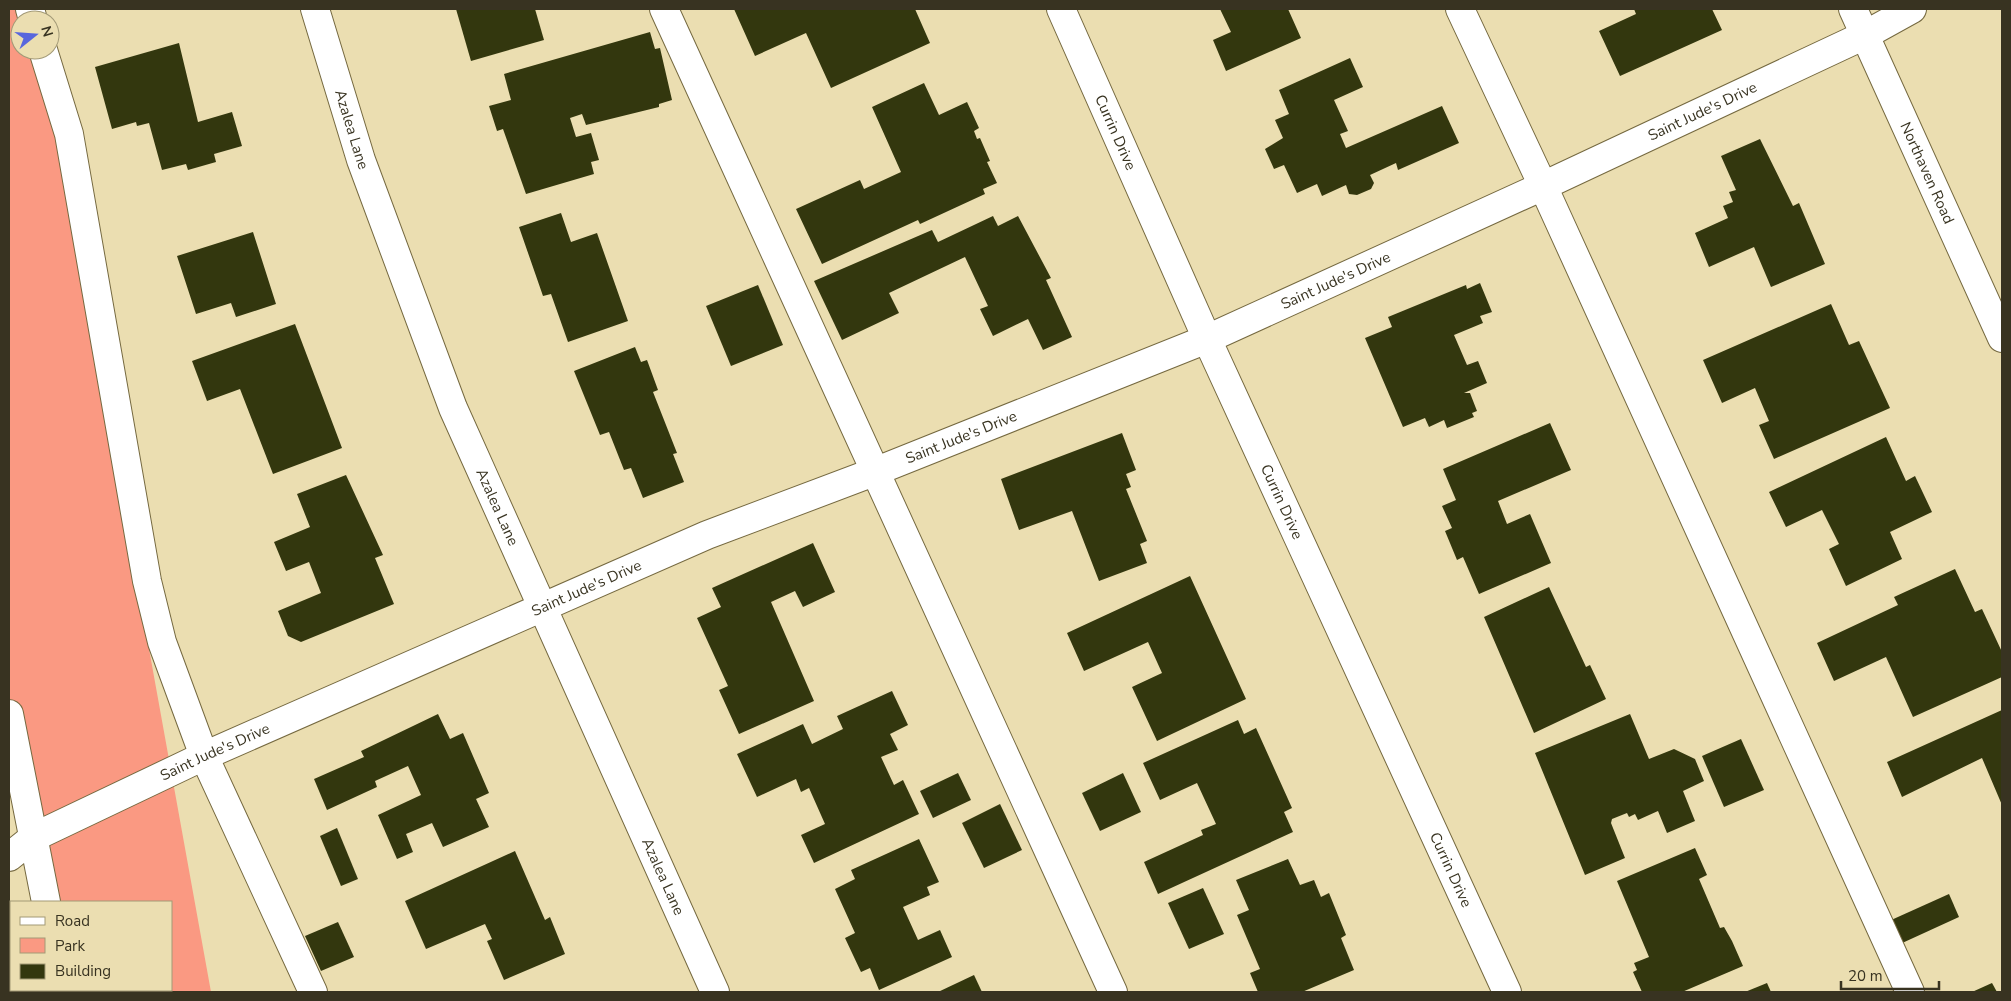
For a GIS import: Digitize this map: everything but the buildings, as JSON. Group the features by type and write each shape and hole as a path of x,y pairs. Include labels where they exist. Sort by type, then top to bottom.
{"street":[{"name":"Azalea Lane","path":"315,9 360,160 450,399 714,992"},
{"path":"664,9 1112,992"},
{"name":"Currin Drive","path":"1061,9 1207,339 1507,992"},
{"path":"1460,9 1543,186 1910,992"},
{"name":"Northaven Road","path":"1853,9 2002,338"},
{"name":"Saint Jude's Drive","path":"9,857 34,837 204,756 707,535 874,472 1207,339 1543,186 1865,35 1912,9"},
{"path":"46,60 69,134 146,580 162,642 204,756 313,992"},
{"path":"9,714 46,901"}],"green space":[{"path":"9,9 16,10 10,10 10,60 32,60 58,145 211,992 61,992 172,991 172,901 42,901 9,747"}]}
